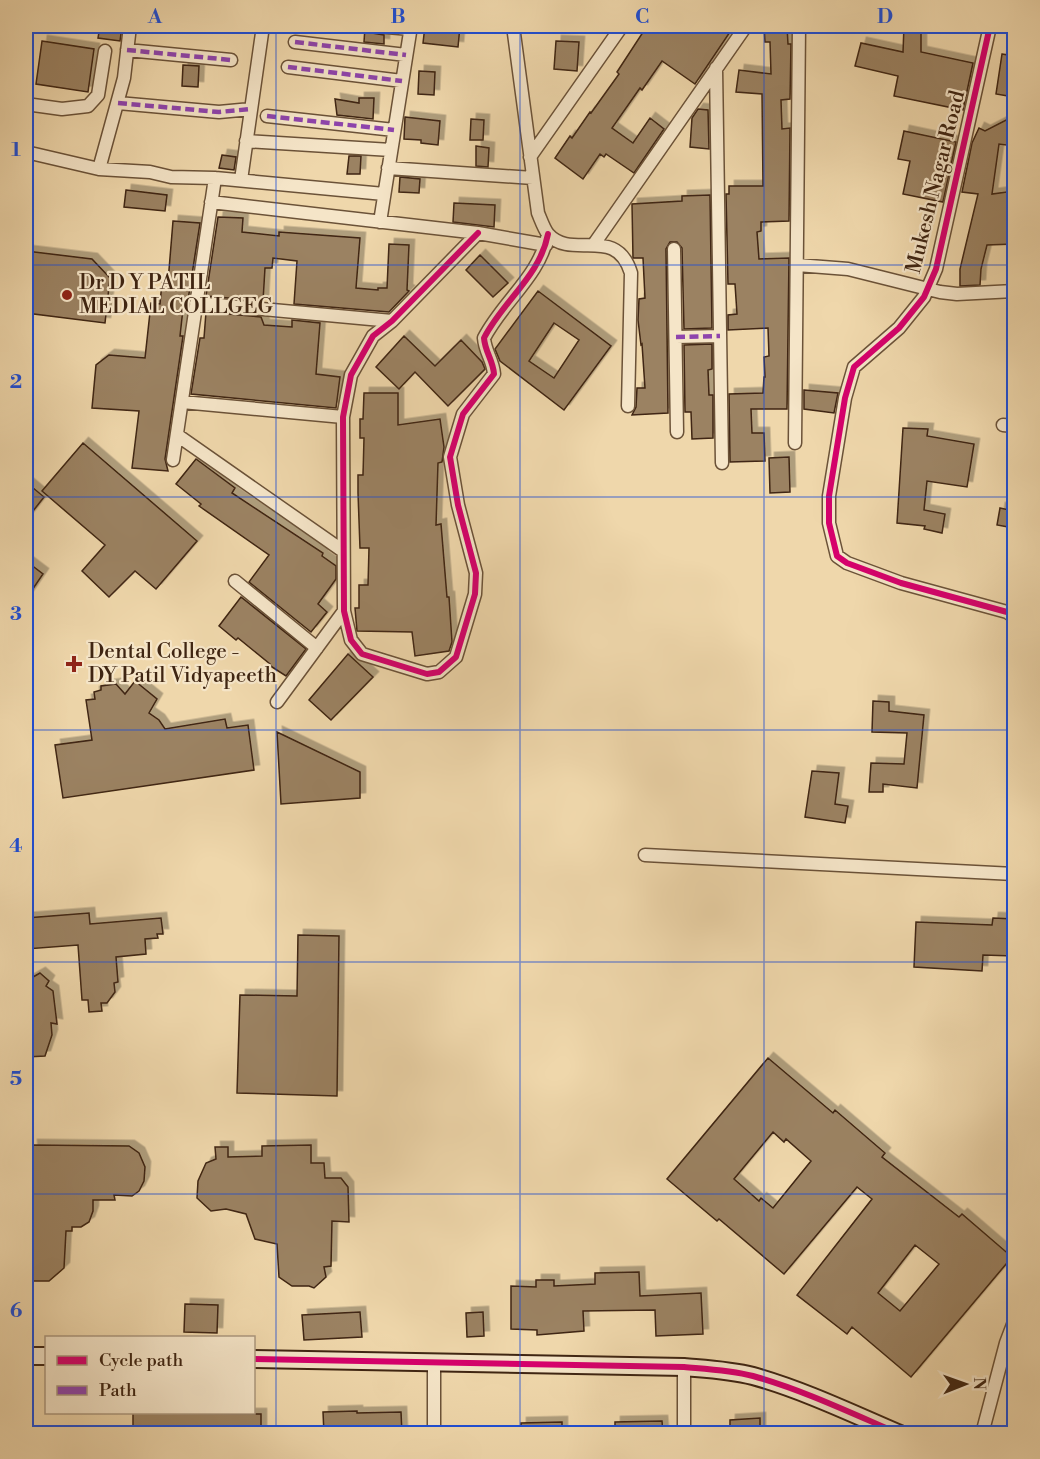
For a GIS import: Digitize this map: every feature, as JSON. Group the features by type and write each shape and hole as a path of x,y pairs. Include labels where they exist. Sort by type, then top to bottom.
{"street":[{"path":"99,169 124,78 130,26"},
{"path":"241,180 263,26"},
{"path":"376,26 410,27 380,222"},
{"path":"478,233 392,321 373,336 351,375 344,417 344,611 351,640 362,654 427,674 439,672 456,657 475,594 476,573 458,505 450,457 463,414 494,374 491,360 485,350 484,338 529,277 547,239 538,213 513,26"},
{"path":"530,157 621,26"},
{"path":"594,244 746,26"},
{"path":"795,443 800,26"},
{"name":"Mukesh Nagar Road","path":"990,26 936,269 924,297 899,328 854,367 845,398 829,496 829,523 837,556 847,563 901,583 1007,612 1014,617"},
{"path":"295,42 406,55"},
{"path":"127,50 231,60"},
{"path":"26,104 62,109 88,106 98,95 105,51"},
{"path":"288,67 402,81"},
{"path":"716,68 722,463"},
{"path":"118,103 219,112 251,109"},
{"path":"267,116 394,130"},
{"path":"246,141 391,150"},
{"path":"26,152 99,169 150,172 171,177 241,180 384,195"},
{"path":"388,168 533,178"},
{"path":"173,460 215,178"},
{"path":"211,202 478,233 555,239 571,246 594,244 616,250 627,261 631,273 628,406"},
{"path":"674,249 677,432"},
{"path":"797,265 848,269 927,289 957,294 1014,291"},
{"path":"196,303 392,321"},
{"path":"676,337 720,336"},
{"path":"182,402 344,417"},
{"path":"177,435 343,550"},
{"path":"235,581 317,648"},
{"path":"277,702 344,611"},
{"path":"645,855 1014,874"},
{"path":"982,1434 1006,1343 1014,1322"},
{"path":"26,1356 45,1356"},
{"path":"255,1359 720,1370 751,1376 808,1396 900,1434"},
{"path":"434,1363 434,1434"},
{"path":"684,1368 684,1434"}],"building":[{"path":"100,26 122,26 120,41 98,38"},
{"path":"425,26 460,26 458,47 423,43"},
{"path":"647,26 734,26 695,84 662,61 612,128 633,143 650,118 664,129 634,173 606,154 604,157 600,154 583,179 555,158 619,74 617,72"},
{"path":"764,26 787,26 788,44 791,44 790,99 781,100 782,129 790,128 789,221 761,222 761,231 757,232 759,259 789,258 787,409 751,409 752,433 764,433 765,461 730,462 729,394 763,393 764,357 769,356 768,328 728,330 728,315 737,314 735,284 728,284 726,194 729,194 729,186 763,186 762,94 736,92 739,70 771,74 770,42 765,42"},
{"path":"904,26 921,26 921,52 973,63 963,110 894,96 898,76 855,66 861,43 903,52"},
{"path":"365,27 372,33 384,35 384,44 364,42"},
{"path":"42,41 94,49 88,92 36,84"},
{"path":"556,41 579,42 577,71 554,69"},
{"path":"1002,54 1014,56 1014,97 996,94"},
{"path":"183,65 199,66 198,87 182,86"},
{"path":"419,71 435,72 434,95 418,94"},
{"path":"359,98 374,98 373,119 337,115 335,99 359,103"},
{"path":"698,109 708,110 709,149 690,147 692,118"},
{"path":"1014,116 1014,146 999,144 992,194 1014,191 1014,244 987,245 980,285 960,286 960,269 978,194 962,192 972,143 979,128 985,131"},
{"path":"405,117 440,121 438,145 421,143 421,140 404,139"},
{"path":"471,119 484,120 483,140 470,140"},
{"path":"904,131 956,142 943,202 903,194 910,161 898,159"},
{"path":"476,146 489,148 488,167 476,166"},
{"path":"222,155 236,157 234,170 219,168"},
{"path":"349,156 361,156 360,174 347,174"},
{"path":"400,177 420,179 419,193 399,192"},
{"path":"126,190 167,195 165,211 124,207"},
{"path":"710,195 712,328 684,329 682,248 677,242 670,242 666,249 668,413 632,415 636,407 637,388 645,388 638,320 639,299 645,298 643,258 633,258 632,204 682,201 682,196"},
{"path":"454,203 495,205 494,227 453,222"},
{"path":"218,217 243,218 242,232 279,236 279,232 360,238 356,288 378,290 378,288 387,288 389,244 409,245 407,290 409,291 389,312 294,304 297,261 273,258 272,268 265,268 263,301 206,296"},
{"path":"173,221 200,223 188,300 184,300 180,336 183,336 165,459 168,471 132,468 139,411 92,408 96,365 109,355 145,358 151,303 160,304 162,282 168,282"},
{"name":"Dr D Y PATIL MEDIAL COLLGEG","path":"26,251 92,259 110,278 105,323 26,313"},
{"path":"480,255 508,283 493,297 466,270"},
{"path":"538,291 611,346 564,410 500,361 495,349","holes":["554,323 579,340 554,378 529,361"]},
{"path":"206,312 261,317 264,325 292,327 292,320 320,323 316,374 340,377 336,408 191,394 200,338 204,338"},
{"path":"404,336 435,366 461,340 482,362 485,369 448,406 415,372 399,389 376,367"},
{"path":"712,344 712,369 708,370 709,395 713,395 713,438 692,439 691,412 685,412 684,345"},
{"path":"804,390 838,393 834,413 804,409"},
{"path":"364,393 398,393 398,425 440,419 444,447 442,462 438,463 436,525 441,524 447,597 449,597 452,642 449,651 415,656 412,632 357,631 355,608 359,608 359,585 368,585 369,548 360,548 358,493 358,475 363,475 364,438 360,438 360,419 363,419"},
{"path":"903,428 928,429 927,436 974,444 967,487 927,481 924,510 945,514 942,533 924,529 925,526 897,523"},
{"path":"83,443 197,541 156,589 135,571 109,597 82,571 105,545 42,491"},
{"path":"789,457 790,492 770,493 769,458"},
{"path":"196,459 235,488 232,493 323,553 322,556 336,566 336,579 318,604 327,612 311,632 249,582 269,555 199,506 201,504 176,484"},
{"path":"26,482 44,497 26,520"},
{"path":"1000,508 1014,511 1014,528 997,525"},
{"path":"26,561 43,574 26,599"},
{"path":"241,597 306,649 286,676 219,626"},
{"path":"348,654 373,677 331,720 309,700"},
{"path":"135,681 157,699 149,713 159,720 165,729 225,719 227,728 248,725 254,770 63,798 55,745 92,740 86,700 95,699 94,692 101,690 101,686 116,684 125,694"},
{"path":"873,701 889,702 889,711 924,715 917,788 883,784 883,792 869,792 871,763 904,764 907,733 872,732"},
{"path":"277,732 360,772 360,798 281,804"},
{"path":"812,771 839,773 835,804 848,806 845,823 805,817"},
{"path":"89,913 90,924 161,918 163,934 157,934 158,938 145,939 146,954 116,957 118,982 114,983 115,992 107,1003 101,1003 102,1011 89,1012 88,1000 82,1000 78,945 26,949 26,918"},
{"path":"993,918 1014,919 1014,956 983,955 982,971 914,967 916,922 992,925"},
{"path":"298,935 339,936 337,1096 237,1093 240,995 297,996"},
{"path":"40,973 49,981 46,986 53,991 57,1024 51,1023 52,1035 45,1056 26,1057 26,981"},
{"path":"768,1058 833,1113 835,1110 885,1153 882,1157 959,1217 962,1214 1012,1257 911,1377 852,1327 847,1334 797,1295 872,1199 857,1187 784,1274 667,1179","holes":["773,1132 784,1142 786,1139 811,1161 773,1208 761,1198 759,1201 734,1179","915,1245 939,1264 900,1311 878,1293"]},
{"path":"32,1145 129,1146 139,1153 145,1167 144,1181 139,1191 132,1196 114,1195 115,1200 93,1200 93,1211 89,1222 81,1227 72,1227 72,1231 66,1231 64,1268 49,1281 26,1281 26,1165 33,1155"},
{"path":"311,1145 311,1163 324,1163 325,1178 341,1178 348,1187 349,1222 332,1221 331,1266 324,1267 326,1277 314,1288 292,1286 279,1277 277,1244 255,1239 246,1214 226,1209 211,1211 197,1198 198,1181 206,1163 216,1159 215,1147 228,1147 228,1157 262,1156 262,1146"},
{"path":"639,1272 640,1296 701,1293 703,1334 656,1336 655,1310 583,1311 584,1331 537,1335 537,1330 511,1329 511,1286 536,1287 536,1280 554,1280 554,1286 595,1284 595,1273"},
{"path":"185,1304 218,1305 217,1333 184,1332"},
{"path":"360,1312 362,1337 304,1340 302,1315"},
{"path":"483,1312 484,1336 467,1337 466,1313"},
{"path":"357,1411 357,1413 401,1412 402,1434 324,1434 323,1412"},
{"path":"133,1414 261,1414 261,1434 133,1434"},
{"path":"760,1418 760,1434 730,1434 730,1420"},
{"path":"662,1421 663,1434 615,1434 615,1422"},
{"path":"562,1422 562,1434 521,1434 521,1423"}],"marked path":[{"path":"376,26 410,29"},
{"path":"295,42 406,55"},
{"path":"127,50 231,60"},
{"path":"288,67 402,81"},
{"path":"118,103 219,112 251,109"},
{"path":"267,116 394,130"},
{"path":"676,337 720,336"}],"cycle path":[{"path":"990,26 936,269 924,297 899,328 854,367 845,398 829,496 829,523 837,556 847,563 901,583 1007,612 1014,617"},
{"path":"478,233 392,321 373,336 351,375 343,417 344,611 351,640 362,654 427,674 439,672 456,657 475,594 476,573 458,505 450,457 463,414 494,374 484,338 529,276 544,249 548,234"},
{"path":"255,1359 684,1367 736,1372 790,1388 900,1434"}],"place":[{"name":"Dr D Y PATIL MEDIAL COLLGEG","path":"67,295"},
{"name":"Dental College - DY Patil Vidyapeeth","path":"74,664"}]}
